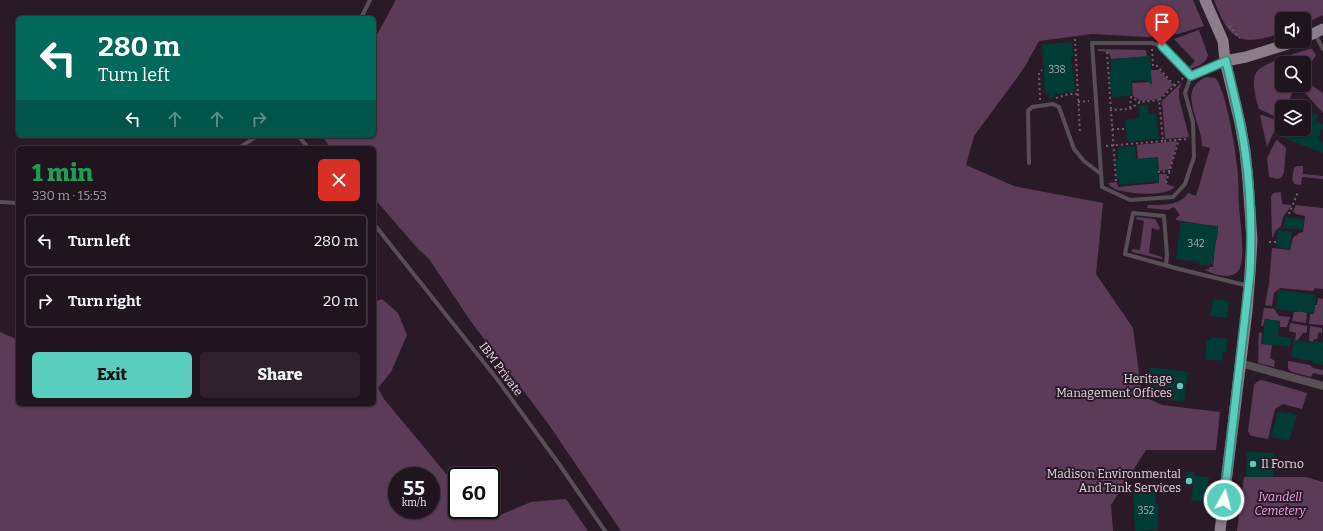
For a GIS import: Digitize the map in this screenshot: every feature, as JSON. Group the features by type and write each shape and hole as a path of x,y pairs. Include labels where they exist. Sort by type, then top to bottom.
{"main road":[{"path":"1205,0 1223,41 1240,123 1247,166 1252,240 1249,286 1220,531"},
{"path":"1226,61 1246,57 1275,48"}],"street":[{"path":"1240,363 1323,386"}],"lane":[{"path":"362,16 370,0"},
{"path":"1319,32 1323,49"},
{"path":"1092,43 1152,43 1162,46 1190,74 1185,93 1194,122 1194,157 1185,184 1173,197 1130,200 1102,187 1092,43"},
{"path":"1190,74 1226,61"},
{"path":"1029,163 1028,111 1032,107 1053,104 1057,105 1059,108 1074,149 1084,161 1102,174"},
{"path":"241,146 254,138"},
{"path":"300,138 306,146"},
{"path":"0,202 16,203"},
{"path":"1166,265 1168,255 1164,216 1133,213 1125,254 1166,265 1249,286"},
{"name":"IBM Private","path":"376,227 497,379 605,531"}],"path":[{"path":"1075,39 1080,133"},
{"path":"1152,43 1153,66 1157,66 1174,85"},
{"path":"1107,52 1116,181"},
{"path":"1042,70 1039,73 1040,99 1047,99"},
{"path":"1111,110 1130,109 1140,102 1159,100 1174,85 1190,74"},
{"path":"1053,99 1069,94 1077,94"},
{"path":"1130,109 1132,97 1140,102"},
{"path":"1159,100 1162,141"},
{"path":"1112,129 1124,129"},
{"path":"1099,146 1194,138"},
{"path":"1166,183 1179,140"},
{"path":"1158,172 1170,171"},
{"path":"1289,214 1298,192"},
{"path":"1269,242 1276,242"}],"green space":[{"path":"396,0 1193,0 1204,26 1178,34 1147,37 1092,34 1039,41 1024,68 974,136 966,165 1014,186 1103,203 1096,274 1133,328 1142,396 1162,405 1220,412 1216,450 1146,450 1111,505 1113,531 621,531 547,422 472,323 429,259 418,249 376,200 376,146 329,146 324,139 376,138 376,36"},
{"path":"1214,0 1323,0 1323,15 1311,21 1311,12 1275,12 1275,35 1255,40 1247,40 1233,34 1221,17"},
{"path":"1199,30 1208,55 1204,63 1190,69 1189,67 1195,61 1174,39"},
{"path":"1098,49 1146,50 1147,57 1111,59 1108,53 1105,51 1098,51"},
{"path":"1309,49 1312,49 1316,55 1311,62 1311,56 1288,56"},
{"path":"1275,61 1275,92 1293,92 1289,100 1275,100 1275,117 1259,109 1254,86 1255,76 1259,69"},
{"path":"1151,70 1159,70 1172,84 1172,86 1159,99 1141,101 1133,96 1132,83 1151,82"},
{"path":"1207,77 1215,78 1223,93 1232,133 1238,171 1242,257 1239,270 1228,276 1213,274 1205,270 1209,270 1209,267 1213,267 1213,240 1217,240 1218,227 1176,220 1176,218 1180,215 1174,207 1168,210 1147,208 1148,205 1175,203 1185,197 1188,193 1196,196 1210,148 1202,146 1191,98 1193,89 1198,82"},
{"path":"1182,82 1179,90 1179,98 1189,137 1165,139 1162,101"},
{"path":"1311,85 1323,93 1323,113 1304,92 1311,92"},
{"path":"1260,115 1275,120 1275,129 1267,147"},
{"path":"1277,140 1286,148 1284,172 1282,177 1278,179 1269,177 1267,158"},
{"path":"1176,141 1170,169 1159,171 1158,157 1138,159 1137,145"},
{"path":"1297,166 1303,166 1303,174 1323,176 1323,179 1302,177 1301,185 1294,184 1292,179 1294,168"},
{"path":"1159,174 1167,174 1166,184 1175,187 1164,192 1146,194 1121,191 1111,187 1108,183 1117,182 1118,187 1159,183"},
{"path":"1281,192 1282,204 1292,205 1283,217 1281,226 1275,231 1272,237 1271,197 1273,193"},
{"path":"1296,205 1323,208 1323,289 1315,288 1313,291 1280,288 1274,293 1272,306 1265,305 1269,283 1272,248 1290,250 1293,238 1299,233 1303,232 1305,216 1296,214 1293,211"},
{"path":"1137,217 1155,219 1160,228 1158,230 1152,228 1149,253 1162,257 1162,259 1132,252 1132,249 1140,250 1144,221 1136,219"},
{"path":"1318,298 1323,299 1323,325 1309,324 1310,314 1314,314 1315,305 1317,305"},
{"path":"382,299 398,313 407,335 391,372 378,388 384,399 448,476 448,519 500,519 500,515 531,502 566,499 588,531 0,531 0,332 16,339 16,406 376,406 376,301"},
{"path":"1264,308 1274,309 1279,316 1290,317 1287,327 1280,327 1280,321 1265,319 1263,326 1261,326"},
{"path":"1298,311 1307,313 1306,323 1292,321 1294,312"},
{"path":"1291,323 1307,326 1307,333 1303,333 1295,344 1296,333 1289,331"},
{"path":"1310,326 1322,328 1322,333 1319,332 1317,339 1314,339 1313,342 1309,341"},
{"path":"1259,332 1262,333 1261,344 1272,345 1270,358 1275,361 1274,367 1258,363"},
{"path":"1288,361 1310,365 1313,368 1323,370 1323,375 1313,373 1311,377 1292,372 1288,369"},
{"path":"1262,380 1307,393 1302,409 1283,404 1275,409 1268,439 1252,436 1248,431 1254,385 1258,381"},
{"name":"Ivandell Cemetery","path":"1244,477 1306,477 1323,482 1323,531 1237,531"}],"building":[{"path":"1072,42 1073,57 1071,58 1075,92 1057,94 1049,100 1049,94 1045,94 1042,44"},
{"path":"1150,56 1152,85 1146,80 1131,81 1132,95 1113,98 1109,72 1111,72 1111,59"},
{"path":"1148,105 1149,114 1156,113 1159,139 1127,142 1125,120 1140,117 1138,106"},
{"path":"1311,112 1318,115 1315,121 1323,124 1323,128 1318,139 1323,142 1323,153 1284,138 1285,136 1311,136"},
{"path":"1135,146 1136,159 1157,158 1159,181 1119,185 1115,159 1118,159 1117,147"},
{"path":"1285,217 1304,219 1303,230 1284,228"},
{"path":"1181,222 1218,226 1213,264 1210,264 1210,266 1199,265 1199,262 1176,259"},
{"path":"1278,230 1292,232 1290,249 1276,247"},
{"path":"1279,290 1316,295 1314,313 1276,309"},
{"path":"1213,299 1229,301 1227,318 1210,316"},
{"path":"1265,319 1280,321 1278,336 1291,338 1290,347 1262,344"},
{"path":"1211,337 1228,339 1226,353 1223,352 1222,361 1205,359 1207,340 1211,340"},
{"path":"1294,340 1313,343 1314,341 1323,342 1323,365 1312,363 1313,361 1291,357"},
{"path":"1150,367 1188,372 1184,402 1153,398 1155,389 1147,388"},
{"path":"1280,412 1287,414 1288,412 1297,415 1289,441 1272,437 1273,435 1271,435 1278,413"},
{"path":"1247,452 1274,453 1273,477 1246,477"},
{"path":"1186,472 1195,472 1194,476 1209,477 1206,502 1191,500 1193,486 1185,485"},
{"path":"1155,487 1156,504 1158,504 1158,530 1135,531 1133,488"}],"place":[{"name":"Heritage Management Offices","path":"1180,386"},
{"name":"Il Forno","path":"1253,464"},
{"name":"Madison Environmental And Tank Services","path":"1189,481"}],"route":[{"path":"1162,46 1191,76 1226,61 1245,151 1252,240 1245,324 1224,500"}]}
